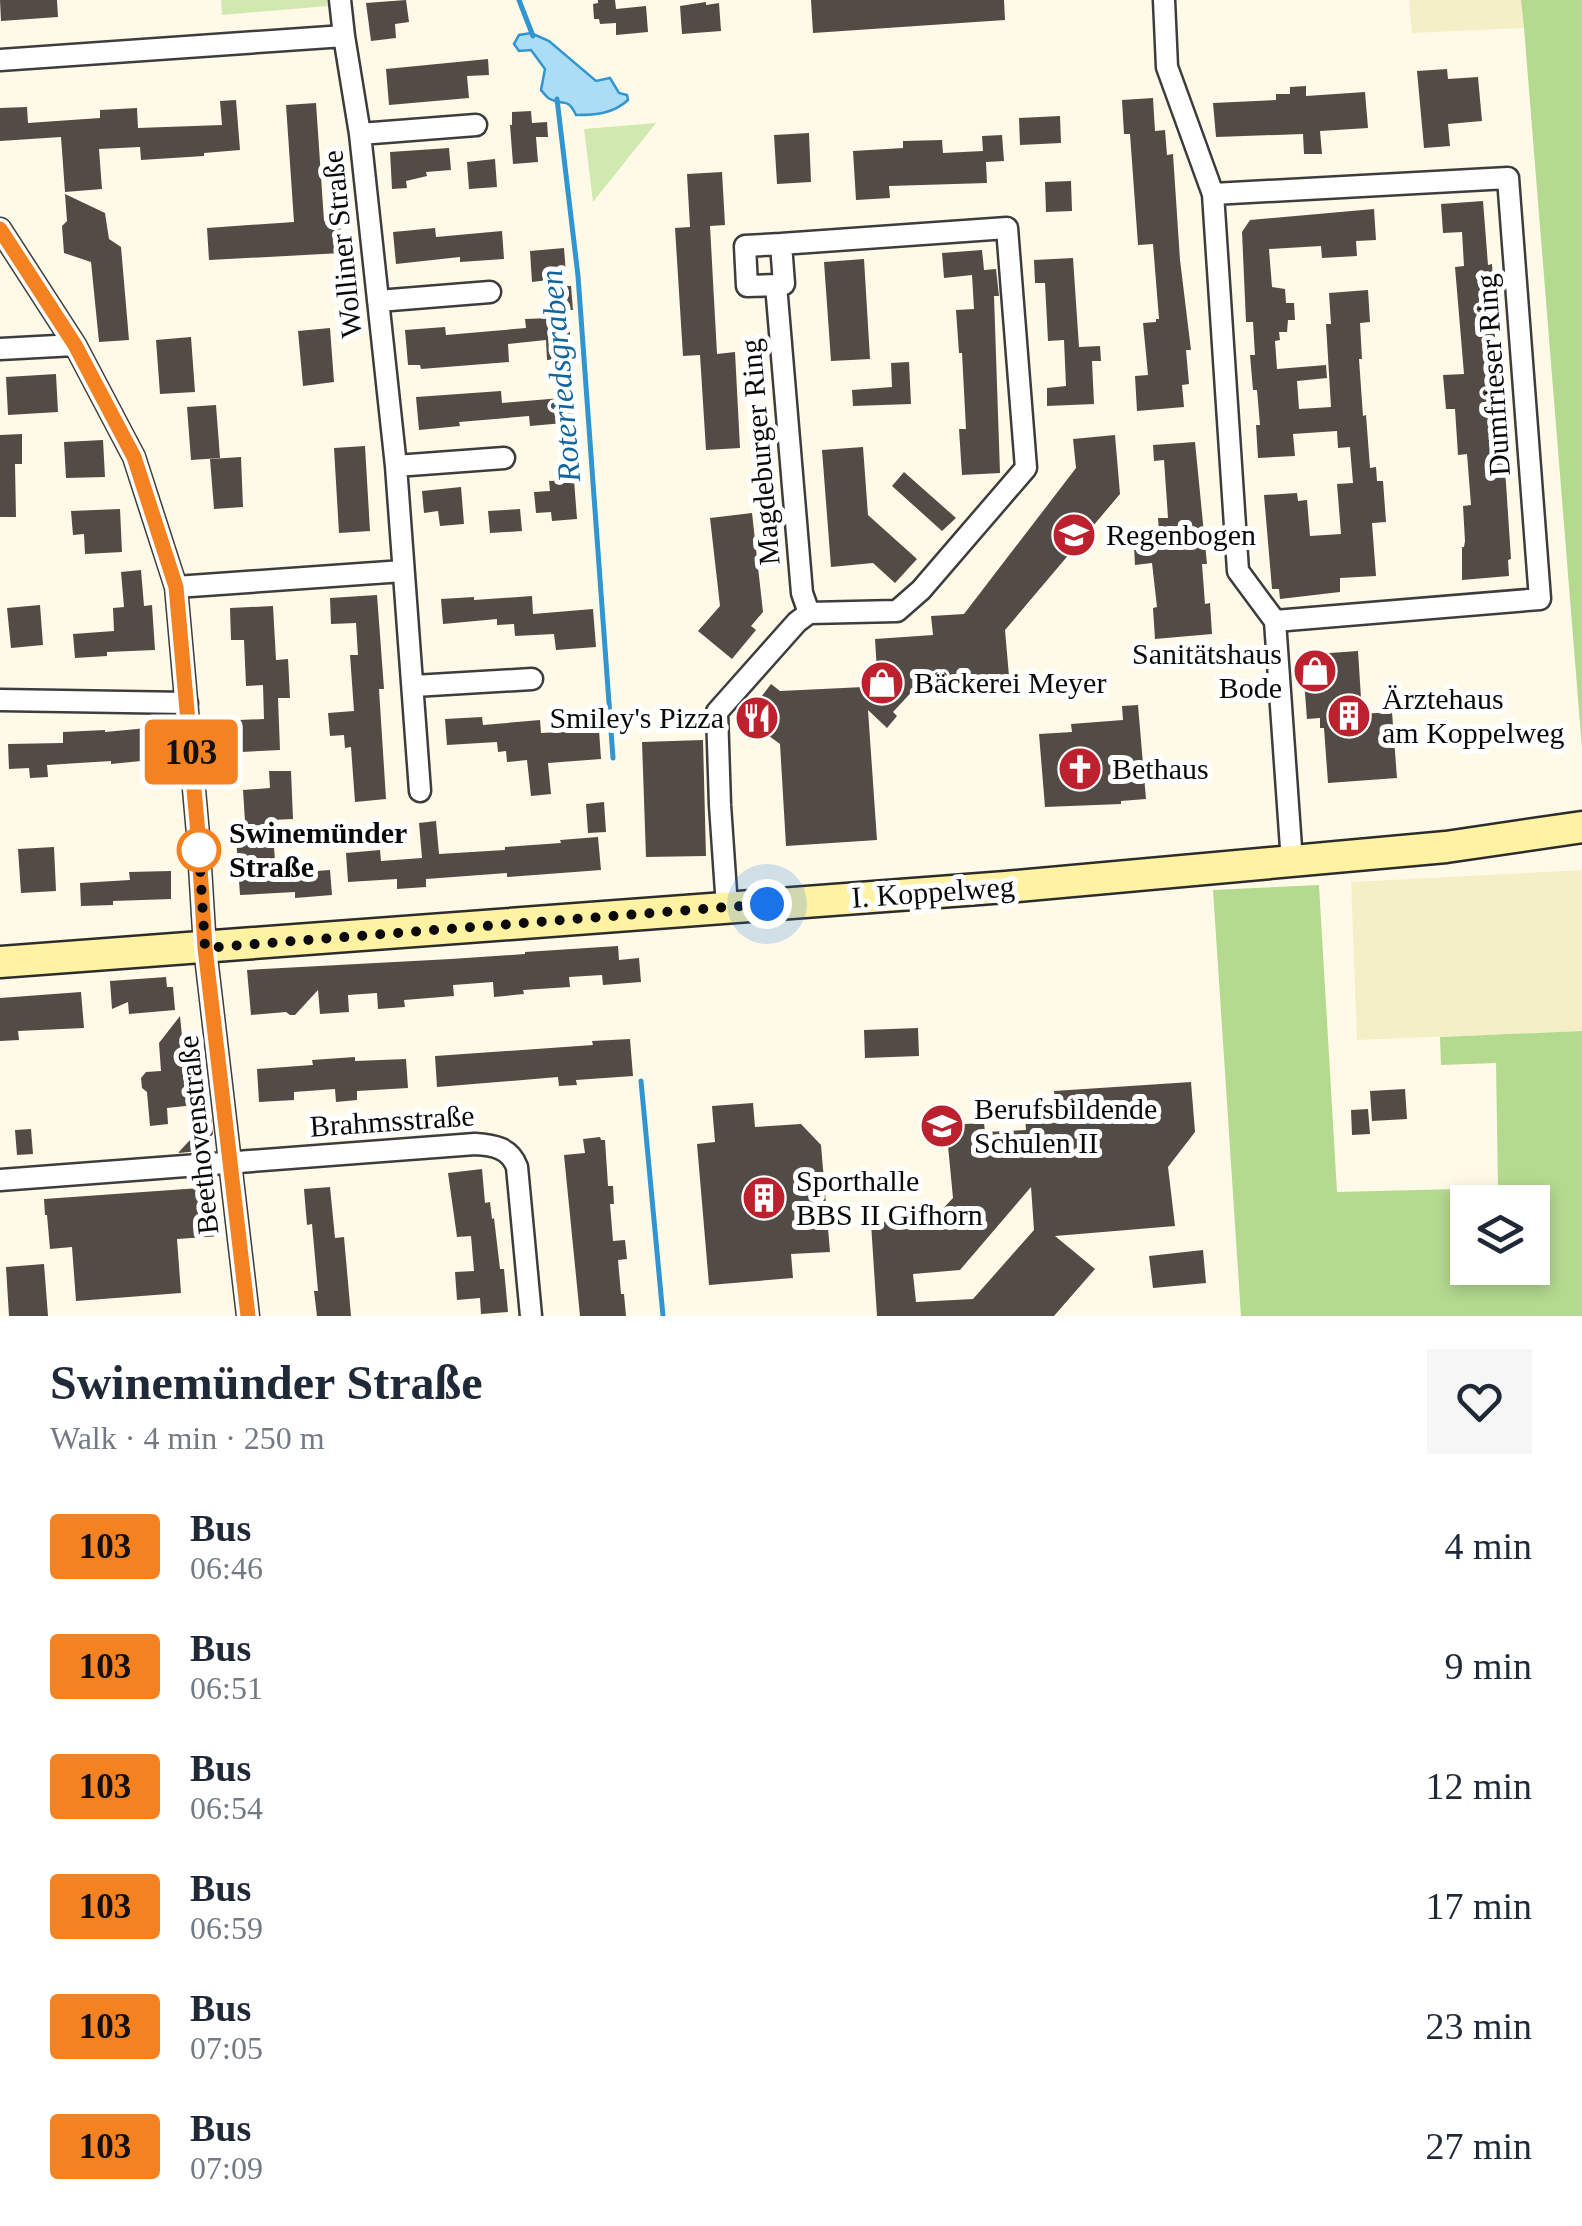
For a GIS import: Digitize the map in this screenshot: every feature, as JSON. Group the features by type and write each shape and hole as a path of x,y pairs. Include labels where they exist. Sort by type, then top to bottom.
{"street":[{"name":"Wolliner Straße","path":"340,0 360,134 396,466 420,790"},
{"path":"1164,0 1167,67 1212,194 1238,570 1276,621 1292,862"},
{"path":"0,60 344,36"},
{"path":"360,134 476,125"},
{"name":"Dumfrieser Ring","path":"1212,194 1508,178 1540,599 1276,621"},
{"path":"728,907 717,712 809,612 897,611 922,590 1026,468 1007,228 745,246 748,286 776,285"},
{"path":"0,229 75,345 134,457 176,587 205,948"},
{"name":"Magdeburger Ring","path":"781,244 784,284 776,285 802,593 809,612"},
{"path":"378,301 490,292"},
{"path":"0,349 75,345"},
{"path":"396,466 504,458"},
{"path":"176,587 403,571"},
{"path":"414,686 532,679"},
{"path":"0,700 186,703"},
{"name":"I. Koppelweg","path":"0,962 1006,888 1446,847 1582,827"},
{"name":"I. Koppelweg","path":"1446,847 1582,846"},
{"name":"Beethovenstraße","path":"205,948 248,1316"},
{"name":"Brahmsstraße","path":"232,1164 475,1144 502,1149 514,1158 517,1167 531,1316"},
{"path":"0,1180 232,1164"}],"shaded area":[{"path":"1409,0 1521,0 1524,28 1412,33"},
{"path":"1582,870 1582,1031 1357,1040 1351,882"}],"green space":[{"path":"221,0 327,0 328,6 222,15"},
{"path":"1521,0 1582,0 1582,748 1524,28"},
{"path":"656,123 593,202 584,129"},
{"path":"1319,885 1337,1192 1450,1189 1450,1285 1550,1285 1550,1185 1498,1185 1496,1063 1441,1065 1440,1037 1582,1031 1582,1316 1241,1316 1213,890"}],"water":[{"path":"531,33 549,41 596,81 610,78 628,100 610,111 576,115 568,104 549,99 541,90 545,69 531,50 519,51 514,44 519,35"}],"building":[{"path":"0,0 57,0 58,17 1,21"},
{"path":"406,0 409,22 395,24 396,38 371,41 366,3"},
{"path":"598,0 615,0 616,9 646,6 648,32 616,35 616,23 600,24 599,19 594,19 593,4"},
{"path":"811,0 1004,0 1005,20 813,33"},
{"path":"719,3 721,31 682,34 680,6"},
{"path":"488,59 489,75 467,76 469,98 389,105 386,69"},
{"path":"1447,69 1448,79 1478,77 1482,121 1448,124 1450,146 1424,148 1417,71"},
{"path":"1306,86 1306,96 1365,92 1368,128 1320,131 1322,154 1304,154 1303,134 1216,137 1213,103 1276,100 1276,94 1290,94 1290,87"},
{"path":"1153,98 1155,131 1165,130 1167,155 1173,154 1191,350 1186,350 1189,384 1182,385 1184,407 1137,411 1135,376 1148,375 1143,323 1159,319 1153,244 1138,245 1130,134 1124,134 1122,100"},
{"path":"236,100 240,150 141,160 140,147 99,149 102,189 65,192 61,137 0,141 0,108 27,107 28,123 100,118 100,110 137,108 138,128 222,125 220,101"},
{"path":"316,103 324,221 340,220 342,253 209,260 207,228 294,222 286,105"},
{"path":"531,111 532,123 547,122 548,137 536,137 538,162 513,164 512,112"},
{"path":"1060,116 1061,143 1020,145 1019,118"},
{"path":"809,133 811,182 777,184 774,135"},
{"path":"1002,135 1004,161 986,162 987,183 889,186 890,198 856,200 853,151 903,148 903,141 942,140 943,153 983,151 982,136"},
{"path":"449,148 451,170 426,172 427,176 406,181 407,188 392,189 390,152"},
{"path":"495,159 497,187 469,189 467,162"},
{"path":"722,172 725,225 710,226 717,354 735,352 740,448 706,450 700,355 683,356 675,228 690,227 687,174"},
{"path":"1071,181 1072,211 1046,212 1045,182"},
{"path":"65,194 105,213 109,239 121,247 129,340 99,342 91,262 64,253"},
{"path":"1483,201 1494,296 1495,337 1493,348 1489,348 1494,423 1502,423 1511,559 1509,576 1462,580 1463,506 1471,505 1467,454 1458,455 1455,409 1446,409 1443,375 1464,374 1455,267 1464,266 1462,232 1443,233 1441,204"},
{"path":"1374,209 1376,240 1356,241 1357,256 1322,258 1321,246 1269,249 1272,287 1285,289 1286,303 1294,303 1295,320 1288,320 1287,332 1279,332 1280,340 1275,341 1277,369 1326,365 1327,378 1297,381 1299,409 1331,407 1326,324 1331,324 1329,293 1368,290 1370,322 1360,323 1363,416 1366,415 1370,468 1376,467 1377,481 1383,481 1386,522 1372,523 1376,576 1340,578 1340,592 1280,599 1279,589 1272,589 1264,495 1297,493 1298,501 1307,500 1310,536 1341,534 1337,484 1353,483 1350,447 1338,448 1337,431 1293,434 1295,456 1258,458 1256,425 1260,425 1250,355 1255,355 1253,322 1246,322 1242,232 1250,220"},
{"path":"435,228 436,237 502,231 504,259 460,262 460,257 396,264 393,232"},
{"path":"564,248 573,310 568,310 572,358 547,360 546,340 508,344 509,362 421,369 420,365 408,365 405,330 445,327 446,335 526,328 525,319 550,318 548,280 532,282 530,251"},
{"path":"982,250 984,270 996,269 999,296 994,296 1000,473 962,475 959,429 966,429 956,310 974,309 972,275 944,278 942,253"},
{"path":"1073,258 1079,347 1100,346 1101,361 1092,361 1094,404 1047,406 1047,388 1066,386 1064,340 1048,341 1045,283 1035,283 1034,260"},
{"path":"864,259 870,359 831,361 824,262"},
{"path":"330,328 334,382 303,386 298,331"},
{"path":"191,337 195,392 160,394 156,340"},
{"path":"909,362 911,404 853,406 852,390 892,387 891,363"},
{"path":"56,374 58,412 8,415 6,377"},
{"path":"501,391 502,403 573,397 575,422 530,426 529,416 419,430 416,397"},
{"path":"216,405 220,458 191,460 187,407"},
{"path":"22,434 22,464 15,464 16,517 0,517 0,435"},
{"path":"1115,435 1120,494 1005,630 1009,676 919,684 893,712 897,716 887,728 868,710 877,840 786,846 780,744 745,718 771,684 780,691 864,687 877,672 875,639 933,635 931,616 964,614 1076,468 1073,439"},
{"path":"103,440 105,477 66,478 64,442"},
{"path":"1195,442 1207,564 1202,564 1205,604 1210,603 1212,634 1155,639 1153,608 1157,607 1152,563 1135,565 1134,546 1160,544 1158,518 1168,518 1164,460 1154,461 1153,445"},
{"path":"365,446 370,531 339,533 334,448"},
{"path":"863,447 868,515 917,559 895,583 873,563 831,567 822,450"},
{"path":"241,457 243,507 214,509 210,459"},
{"path":"904,472 956,518 942,531 892,486"},
{"path":"574,480 577,519 552,521 551,512 536,513 534,492 550,491 549,481"},
{"path":"461,487 464,524 440,526 438,511 424,513 422,491"},
{"path":"120,509 122,552 85,554 84,534 73,535 71,511"},
{"path":"520,509 522,531 490,533 488,511"},
{"path":"752,513 763,612 751,626 756,630 732,659 698,631 720,606 710,518"},
{"path":"141,570 144,606 152,605 155,650 75,658 73,634 114,631 113,608 124,607 121,572"},
{"path":"377,595 386,799 355,802 351,747 345,748 344,735 330,736 328,713 354,711 350,655 358,655 356,623 331,624 330,598"},
{"path":"532,596 533,614 593,609 596,647 556,650 554,634 515,636 514,624 497,625 497,619 443,624 441,599"},
{"path":"40,605 43,645 11,648 7,608"},
{"path":"273,606 276,660 288,659 290,698 278,698 280,750 241,752 239,720 264,719 263,685 246,686 244,640 231,640 230,608"},
{"name":"Ärztehaus am Koppelweg","path":"1358,651 1362,714 1392,712 1397,778 1328,783 1324,728 1320,728 1320,718 1307,719 1302,655"},
{"name":"Bethaus","path":"1138,705 1146,799 1121,804 1045,807 1039,734 1072,732 1071,724 1123,720 1122,706"},
{"path":"482,717 483,725 540,720 541,733 599,730 601,759 548,763 551,794 531,796 527,760 507,762 506,751 498,752 497,742 447,745 445,719"},
{"path":"158,727 161,759 47,765 48,777 30,778 29,768 9,769 8,744 63,743 63,732"},
{"path":"703,740 706,856 646,857 642,742"},
{"path":"269,771 291,771 293,819 272,820 276,874 330,870 332,895 240,895 236,837 246,837 243,790 270,788"},
{"path":"604,802 606,832 588,833 586,804"},
{"path":"436,821 439,854 505,850 598,837 601,870 426,879 426,887 397,889 397,879 348,882 346,853 380,850 381,861 422,858 419,823"},
{"path":"54,847 56,891 21,893 18,849"},
{"path":"171,871 171,899 81,906 80,883 130,880 129,872"},
{"path":"618,946 619,960 639,958 641,982 603,985 602,975 569,977 570,987 523,990 524,994 494,997 493,982 453,985 454,996 404,1000 405,1007 378,1009 377,993 348,995 349,1012 320,1014 318,990 295,1015 251,1015 247,970"},
{"path":"166,977 167,987 173,987 175,1010 129,1014 128,1002 112,1009 110,981"},
{"path":"81,992 84,1028 18,1031 19,1040 0,1041 0,998"},
{"path":"180,1016 185,1067 191,1072 186,1077 188,1090 204,1104 167,1108 168,1124 150,1126 147,1092 142,1088 141,1078 146,1072 161,1071 159,1043"},
{"path":"918,1028 919,1056 865,1058 864,1030"},
{"path":"630,1039 633,1076 576,1080 577,1085 559,1086 558,1077 437,1087 435,1056"},
{"path":"355,1057 355,1061 406,1059 408,1088 357,1091 357,1100 336,1102 335,1089 294,1092 294,1100 259,1102 257,1069"},
{"path":"1191,1082 1195,1132 1168,1167 1175,1226 1055,1236 1095,1269 1054,1316 877,1316 871,1223 934,1218 953,1198 946,1125 984,1123 985,1132 1026,1130 1024,1105 1055,1101 1054,1091","holes":["1031,1187 1034,1230 973,1299 916,1302 913,1274 960,1270"]},
{"path":"1405,1089 1407,1119 1372,1121 1370,1091"},
{"name":"Sporthalle BBS II Gifhorn","path":"753,1103 755,1127 801,1124 821,1145 830,1252 791,1254 793,1278 709,1285 697,1144 715,1142 712,1106"},
{"path":"1368,1109 1370,1134 1352,1135 1351,1110"},
{"path":"211,1117 213,1134 199,1151 178,1153"},
{"path":"31,1129 33,1154 17,1155 15,1130"},
{"path":"583,1139 605,1140 608,1186 613,1186 613,1241 625,1240 627,1259 618,1260 626,1316 580,1316 564,1155 585,1153"},
{"path":"482,1169 485,1203 490,1202 500,1269 504,1269 508,1312 481,1314 480,1298 457,1300 455,1272 474,1271 471,1236 457,1237 448,1173"},
{"path":"330,1187 335,1238 344,1237 351,1316 317,1316 312,1224 307,1225 304,1189"},
{"path":"200,1188 203,1220 220,1219 221,1236 177,1239 181,1293 76,1301 72,1247 50,1249 44,1199"},
{"path":"1203,1250 1206,1283 1153,1288 1149,1256"},
{"path":"44,1264 48,1316 9,1316 6,1267"}],"waterway":[{"name":"Roteriedsgraben","path":"519,0 533,36"},
{"name":"Roteriedsgraben","path":"557,99 578,276 613,758"},
{"name":"Roteriedsgraben","path":"641,1081 663,1316"}],"bus line":[{"name":"103","path":"0,229 75,345 134,457 176,587 205,948 248,1316"}],"place":[{"name":"Regenbogen","path":"1074,535"},
{"name":"Sanitätshaus Bode","path":"1315,671"},
{"name":"Bäckerei Meyer","path":"882,683"},
{"name":"Ärztehaus am Koppelweg","path":"1349,716"},
{"name":"Smiley's Pizza","path":"757,718"},
{"name":"Bethaus","path":"1080,769"},
{"name":"Swinemünder Straße","path":"199,850"},
{"name":"Berufsbildende Schulen II","path":"942,1126"},
{"name":"Sporthalle BBS II Gifhorn","path":"764,1198"}],"route":[{"path":"199,850 198,834 205,948 767,904"}]}
